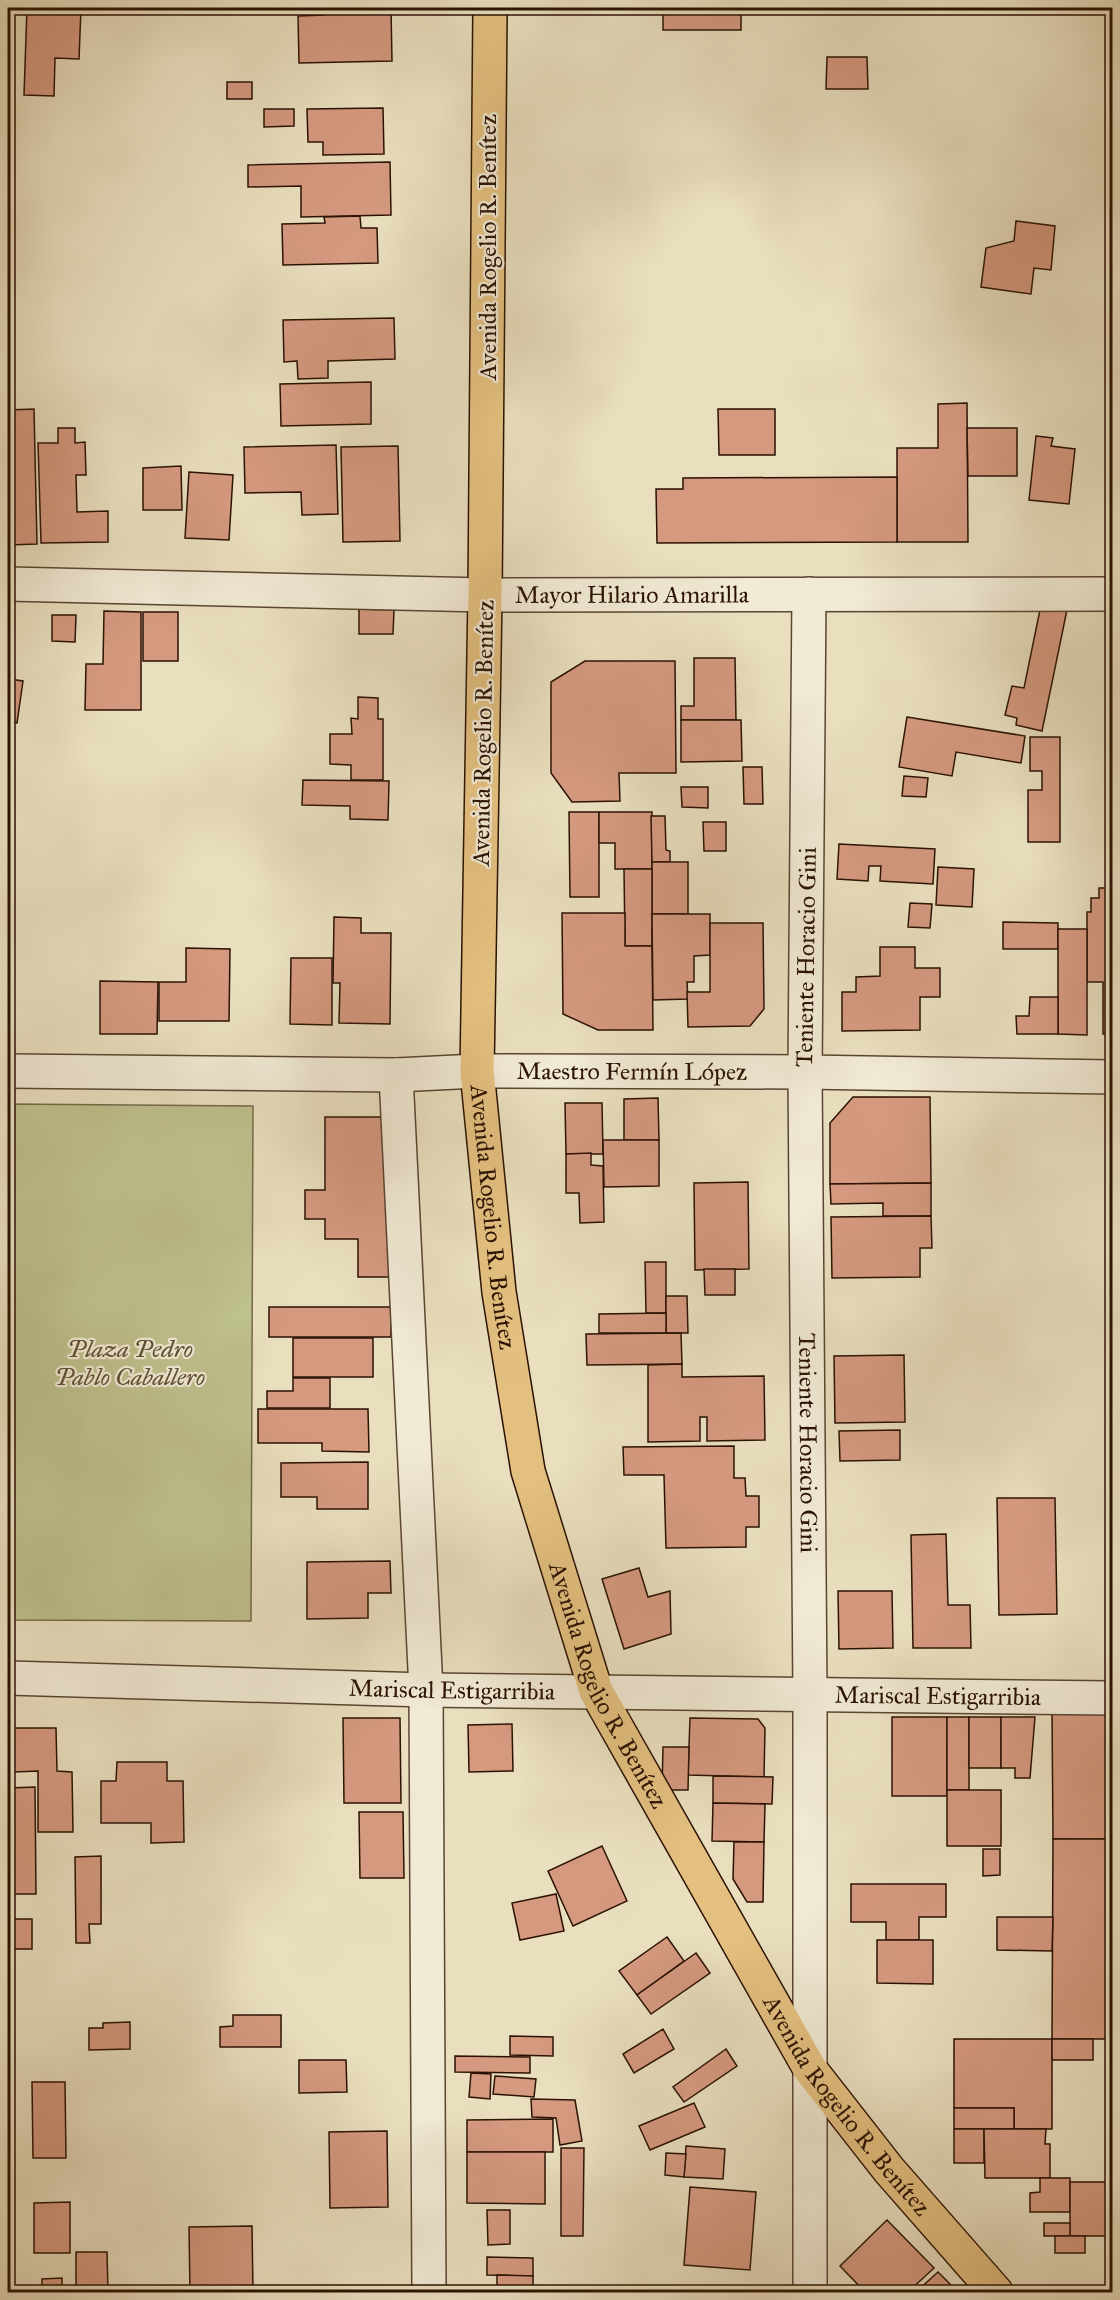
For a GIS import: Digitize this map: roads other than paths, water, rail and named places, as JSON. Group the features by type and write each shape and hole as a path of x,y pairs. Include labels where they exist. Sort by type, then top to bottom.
{"main road":[{"name":"Avenida Rogelio R. Benítez","path":"490,8 485,595 477,1071 499,1292 528,1471 596,1691 810,2069 890,2170 996,2292"}],"street":[{"name":"Mayor Hilario Amarilla","path":"8,584 485,595 1113,594"},
{"name":"Teniente Horacio Gini","path":"809,594 805,1072 810,1694 810,2292"},
{"name":"Maestro Fermín López","path":"8,1071 396,1075 477,1071 805,1072 1113,1077"},
{"path":"396,1075 426,1690 429,2292"},
{"name":"Mariscal Estigarribia","path":"8,1678 426,1690 1113,1698"}],"park label":[{"name":"Plaza Pedro Pablo Caballero","path":"130,1363"}]}
